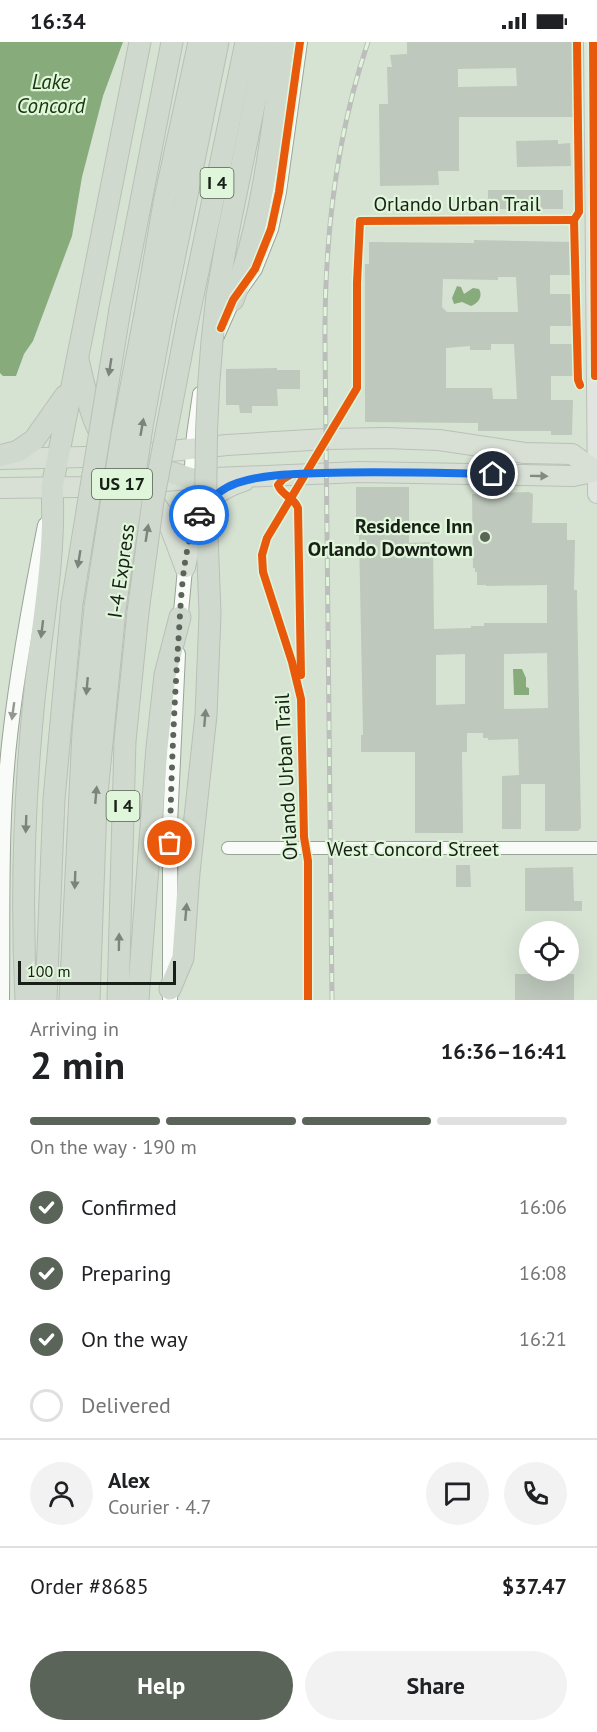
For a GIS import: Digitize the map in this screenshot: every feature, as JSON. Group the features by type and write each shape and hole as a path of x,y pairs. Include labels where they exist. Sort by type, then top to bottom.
{"highway":[{"path":"26,1000 24,899 27,793 36,684 50,563 52,487 140,42"},
{"path":"46,1000 54,799 72,603 120,309 172,42"},
{"name":"I-4 Express","path":"70,1000 83,732 105,608 142,427 164,203 199,42"},
{"name":"I-4 Express","path":"154,316 218,42"},
{"name":"I 4","path":"118,1000 125,741 138,612 153,501 246,42"},
{"path":"170,995 183,958 189,873 206,715 210,614 205,472 206,413 225,298 228,233 267,42"},
{"path":"225,298 251,244 260,208 284,42"},
{"path":"77,356 91,408 103,437 142,483 170,526 185,567"},
{"path":"0,457 18,451 34,440 70,388"},
{"name":"US 17","path":"0,457 119,456 193,448 326,439 426,439 525,453 572,454 597,471"},
{"path":"119,456 192,479"},
{"name":"US 17","path":"0,488 398,472 573,476 597,471"},
{"path":"185,567 194,524 212,498 235,484 270,476"},
{"name":"I-4 Express","path":"89,1000 105,608"},
{"path":"138,1000 156,758 165,675 180,617"}],"main road":[{"path":"593,42 597,494"}],"street":[{"path":"170,995 170,824 180,617 196,412 225,298 255,269 266,246 274,219 282,178 300,42"},
{"path":"2,1000 2,857 9,738 21,655 52,487"},
{"name":"West Concord Street","path":"228,848 597,848"}],"water":[{"name":"Lake Concord","path":"0,42 123,42 103,96 82,177 72,236 33,341 24,354 16,376 3,376 0,373"},
{"path":"457,286 461,287 464,294 473,288 479,289 481,294 479,299 471,306 462,302 454,304 452,298"},
{"path":"513,669 522,669 526,678 526,687 529,688 529,695 514,695"}],"building":[{"path":"407,42 572,42 573,117 459,117 459,171 438,171 439,185 380,186 379,104 388,104 387,67 392,67 390,55 407,54","holes":["516,68 517,86 458,87 458,69"]},
{"path":"558,140 558,144 570,143 571,166 517,167 516,141"},
{"path":"488,190 563,190 563,209 488,209"},
{"path":"474,240 572,242 572,275 550,275 550,294 574,294 574,326 550,326 550,344 574,344 574,376 551,376 551,400 573,400 572,435 551,435 551,431 478,431 478,423 365,422 365,264 369,264 369,242 474,243","holes":["498,277 516,277 518,312 447,312 442,307 443,279 498,280","491,344 514,344 517,399 493,399 492,388 446,388 446,348 470,346 470,350 491,350"]},
{"path":"277,368 277,370 300,370 300,389 277,389 278,406 252,406 252,413 240,413 239,405 226,405 226,369"},
{"path":"356,487 409,487 409,543 433,542 434,629 471,628 471,626 484,626 484,623 547,623 547,585 477,585 477,572 473,568 472,494 529,492 533,494 532,523 567,523 567,540 575,540 574,590 577,590 581,828 578,831 545,831 545,784 521,784 521,829 502,829 502,776 519,775 518,739 488,740 488,738 483,738 483,733 467,733 467,752 462,752 463,833 415,833 415,752 361,752 361,735 363,735 359,536 356,536","holes":["547,653 548,708 504,709 504,654","465,654 465,704 436,705 436,655"]},
{"path":"456,865 470,865 471,887 456,887"},
{"path":"573,867 574,901 582,901 582,911 525,911 525,868"},
{"path":"515,974 519,974 519,981 574,981 574,1000 515,1000"}],"railway":[{"path":"332,1000 325,306 329,230 340,154 347,116 368,42"}],"cycle path":[{"path":"221,328 233,300 255,269 271,229 279,192 300,42"},
{"path":"574,220 579,212 577,42"},
{"path":"593,42 595,376"},
{"path":"574,220 578,380 580,385"},
{"name":"Orlando Urban Trail","path":"308,1000 308,861 304,837 301,699 292,662 263,572 262,555 267,538 357,388 357,283 360,221 574,220"},
{"path":"290,475 278,485 298,508 301,675"}],"way so far":[{"path":"170,843 180,617 185,567 194,524 199,515"}],"place":[{"name":"Residence Inn Orlando Downtown","path":"485,537"}],"route":[{"path":"199,515 212,498 221,491 235,484 270,476 382,472 493,474"}]}
